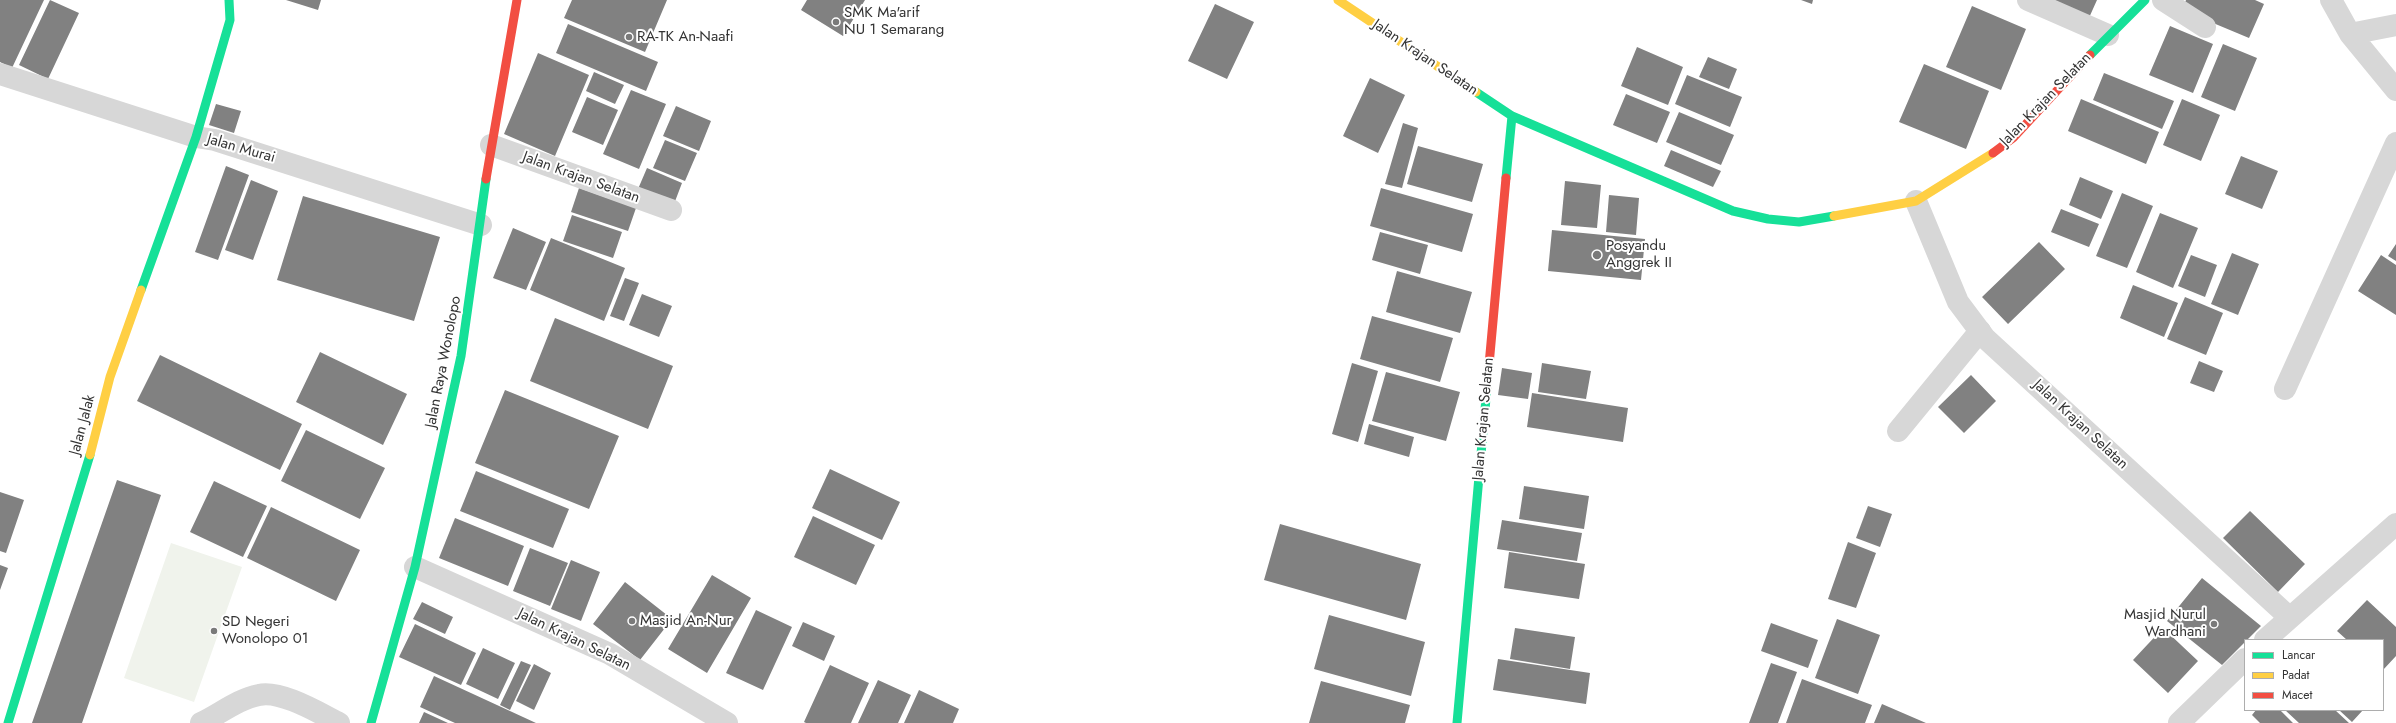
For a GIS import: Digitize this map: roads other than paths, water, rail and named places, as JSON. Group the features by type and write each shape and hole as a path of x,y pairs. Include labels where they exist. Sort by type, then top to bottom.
{"street":[{"name":"Jalan Jalak","path":"8,723 82,481 110,377 196,137 230,20 229,0"},
{"name":"Jalan Raya Wonolopo","path":"371,723 415,568 462,356 491,145 517,0"},
{"name":"Jalan Krajan Selatan","path":"1338,0 1512,116 1733,211 1768,219 1799,222 1916,201 1992,153 2013,138 2108,35 2145,0"},
{"path":"2028,0 2108,35"},
{"path":"2163,0 2205,27"},
{"path":"2331,0 2350,34 2396,90"},
{"path":"2350,34 2396,25"},
{"name":"Jalan Murai","path":"0,74 196,137 222,142 481,225"},
{"name":"Jalan Krajan Selatan","path":"1457,723 1512,116"},
{"path":"2285,389 2396,143"},
{"name":"Jalan Krajan Selatan","path":"491,145 671,210"},
{"name":"Jalan Krajan Selatan","path":"1916,201 1958,302 1980,331 2289,617"},
{"path":"1898,431 1980,331"},
{"path":"2266,639 2289,617 2396,524"},
{"name":"Jalan Krajan Selatan","path":"415,568 610,654 715,720"},
{"path":"2179,723 2244,660"},
{"path":"201,723 238,702 260,694 286,698 339,723"}],"place":[{"name":"SMK Ma'arif NU 1 Semarang","path":"836,22"},
{"name":"RA-TK An-Naafi","path":"629,37"},
{"name":"Posyandu Anggrek II","path":"1597,255"},
{"name":"Masjid An-Nur","path":"632,621"},
{"name":"Masjid Nurul Wardhani","path":"2214,624"},
{"name":"SD Negeri Wonolopo 01","path":"214,631"}]}
